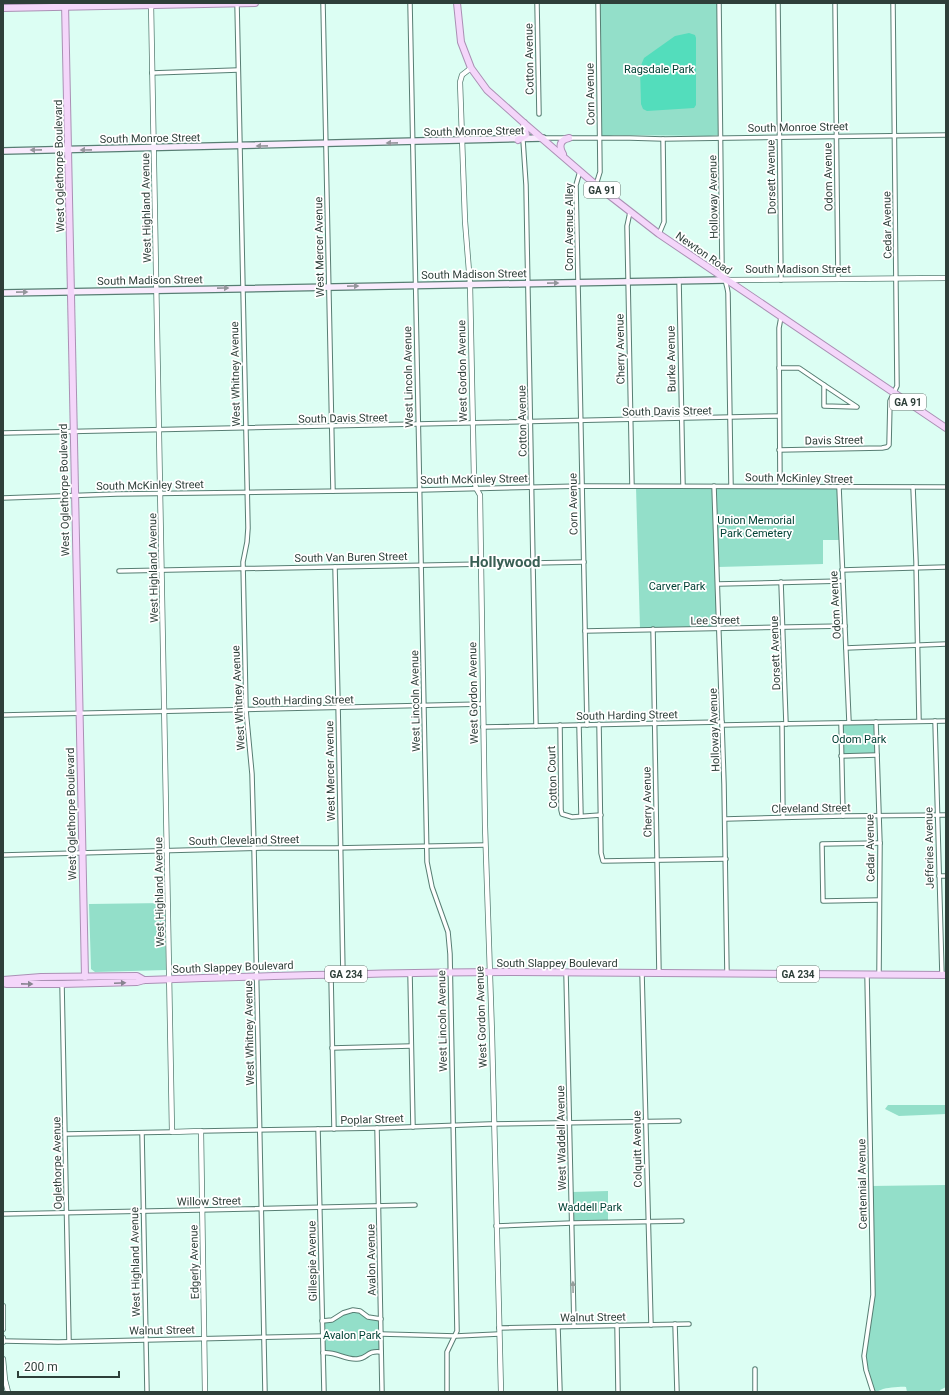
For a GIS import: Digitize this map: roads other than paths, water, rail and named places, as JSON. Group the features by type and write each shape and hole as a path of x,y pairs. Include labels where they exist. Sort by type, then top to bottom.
{"main road":[{"path":"3,8 65,5 255,3"},
{"name":"GA 91","path":"457,3 461,42 471,68"},
{"name":"West Oglethorpe Boulevard","path":"65,5 85,977"},
{"name":"Newton Road","path":"471,68 488,90 524,123 596,185 659,234 946,428"},
{"path":"521,140 526,135 524,123"},
{"name":"South Monroe Street","path":"3,151 521,140 543,138"},
{"path":"565,158 560,148 560,144 569,138"},
{"name":"South Madison Street","path":"3,293 416,284 725,280"},
{"name":"South Slappey Boulevard","path":"3,983 75,984 257,976 490,972 944,975"},
{"name":"South Slappey Boulevard","path":"3,980 40,977 137,976 144,980"},
{"path":"75,984 85,977 96,983"}],"street":[{"name":"West Whitney Avenue","path":"237,3 248,537 243,555 243,568 246,710 252,774 254,848 265,1392"},
{"name":"West Mercer Avenue","path":"323,3 333,491"},
{"name":"West Lincoln Avenue","path":"410,3 427,846 429,875 448,932 450,954 457,1331 456,1336 447,1352 447,1392"},
{"name":"Cotton Avenue","path":"537,3 539,114"},
{"name":"Corn Avenue","path":"596,185 600,172 598,3"},
{"name":"Holloway Avenue","path":"719,3 722,267 728,294 731,486"},
{"name":"Dorsett Avenue","path":"778,3 781,280"},
{"name":"Odom Avenue","path":"835,3 838,279"},
{"name":"Cedar Avenue","path":"889,445 890,401 897,386 893,3"},
{"name":"West Highland Avenue","path":"151,4 168,851 172,1132"},
{"name":"West Gordon Avenue","path":"471,68 462,75 460,82 465,221 470,284 474,480 480,495 483,727 501,1392"},
{"path":"152,73 238,70"},
{"name":"South Monroe Street","path":"543,138 663,139 946,135"},
{"path":"659,234 664,222 663,139"},
{"name":"Cotton Avenue","path":"521,140 526,186 536,726"},
{"name":"Corn Avenue Alley","path":"578,282 576,185 580,171"},
{"name":"Cherry Avenue","path":"630,212 627,226 632,486"},
{"name":"South Madison Street","path":"725,280 946,278"},
{"name":"Burke Avenue","path":"679,280 683,486"},
{"name":"Corn Avenue","path":"578,282 587,725"},
{"path":"780,486 779,328 781,317"},
{"path":"779,368 799,368 824,384 857,407 824,406 824,384"},
{"name":"South Davis Street","path":"3,433 473,424 779,416"},
{"name":"Davis Street","path":"779,450 882,448 889,445"},
{"name":"South McKinley Street","path":"3,498 74,495 582,486 946,487"},
{"name":"Holloway Avenue","path":"714,486 723,723 727,974"},
{"name":"Odom Avenue","path":"839,487 849,722"},
{"path":"913,487 919,721"},
{"name":"South Van Buren Street","path":"119,571 584,562"},
{"name":"West Mercer Avenue","path":"335,567 343,974"},
{"path":"842,570 946,567"},
{"path":"718,584 843,581"},
{"name":"Dorsett Avenue","path":"781,582 784,724 783,817"},
{"name":"Lee Street","path":"585,631 845,626"},
{"name":"Cherry Avenue","path":"653,630 659,973"},
{"path":"846,648 946,644"},
{"name":"South Harding Street","path":"3,715 338,709 483,704"},
{"name":"Jefferies Avenue","path":"935,721 939,876 944,975"},
{"name":"South Harding Street","path":"483,727 599,724 784,724 946,721"},
{"name":"Cedar Avenue","path":"876,722 880,843 879,974"},
{"path":"841,723 843,816"},
{"path":"599,724 601,857 604,861 726,859"},
{"name":"Cotton Court","path":"560,725 562,814 581,816 600,815"},
{"path":"579,725 581,816"},
{"path":"842,756 877,755"},
{"name":"Cleveland Street","path":"725,819 946,815"},
{"path":"879,900 823,901 822,844 880,843"},
{"name":"South Cleveland Street","path":"3,855 254,848 486,845"},
{"path":"939,876 946,876"},
{"path":"410,973 413,1126"},
{"name":"West Waddell Avenue","path":"566,973 574,1326"},
{"name":"Colquitt Avenue","path":"642,973 647,1222 651,1325"},
{"name":"Centennial Avenue","path":"867,974 873,1295 864,1356 866,1370 873,1392"},
{"path":"331,975 334,1129"},
{"name":"Oglethorpe Avenue","path":"62,984 69,1341"},
{"path":"332,1048 411,1046"},
{"name":"Poplar Street","path":"66,1134 679,1121"},
{"name":"Avalon Avenue","path":"377,1128 382,1392"},
{"name":"Gillespie Avenue","path":"318,1129 324,1392"},
{"name":"Edgerly Avenue","path":"201,1131 205,1392"},
{"name":"West Highland Avenue","path":"142,1133 147,1392"},
{"name":"Willow Street","path":"3,1214 261,1210 415,1205"},
{"path":"496,1226 682,1221"},
{"path":"3,1306 3,1329"},
{"path":"322,1321 332,1320 343,1313 353,1310 360,1311 368,1317 381,1319"},
{"path":"675,1324 677,1392"},
{"name":"Walnut Street","path":"499,1328 689,1324"},
{"path":"617,1325 618,1392"},
{"path":"558,1327 560,1392"},
{"path":"381,1334 456,1336 499,1334"},
{"name":"Walnut Street","path":"3,1340 69,1341 322,1336"},
{"path":"323,1353 332,1353 344,1358 362,1359 368,1353 381,1352"},
{"path":"3,1359 8,1392"},
{"path":"755,1369 755,1392"}],"district":[{"name":"Hollywood","path":"505,562"}],"park label":[{"name":"Ragsdale Park","path":"659,69"},
{"name":"Union Memorial Park Cemetery","path":"756,526"},
{"name":"Carver Park","path":"677,586"},
{"name":"Odom Park","path":"859,739"},
{"name":"Waddell Park","path":"590,1207"},
{"name":"Avalon Park","path":"352,1335"}]}
